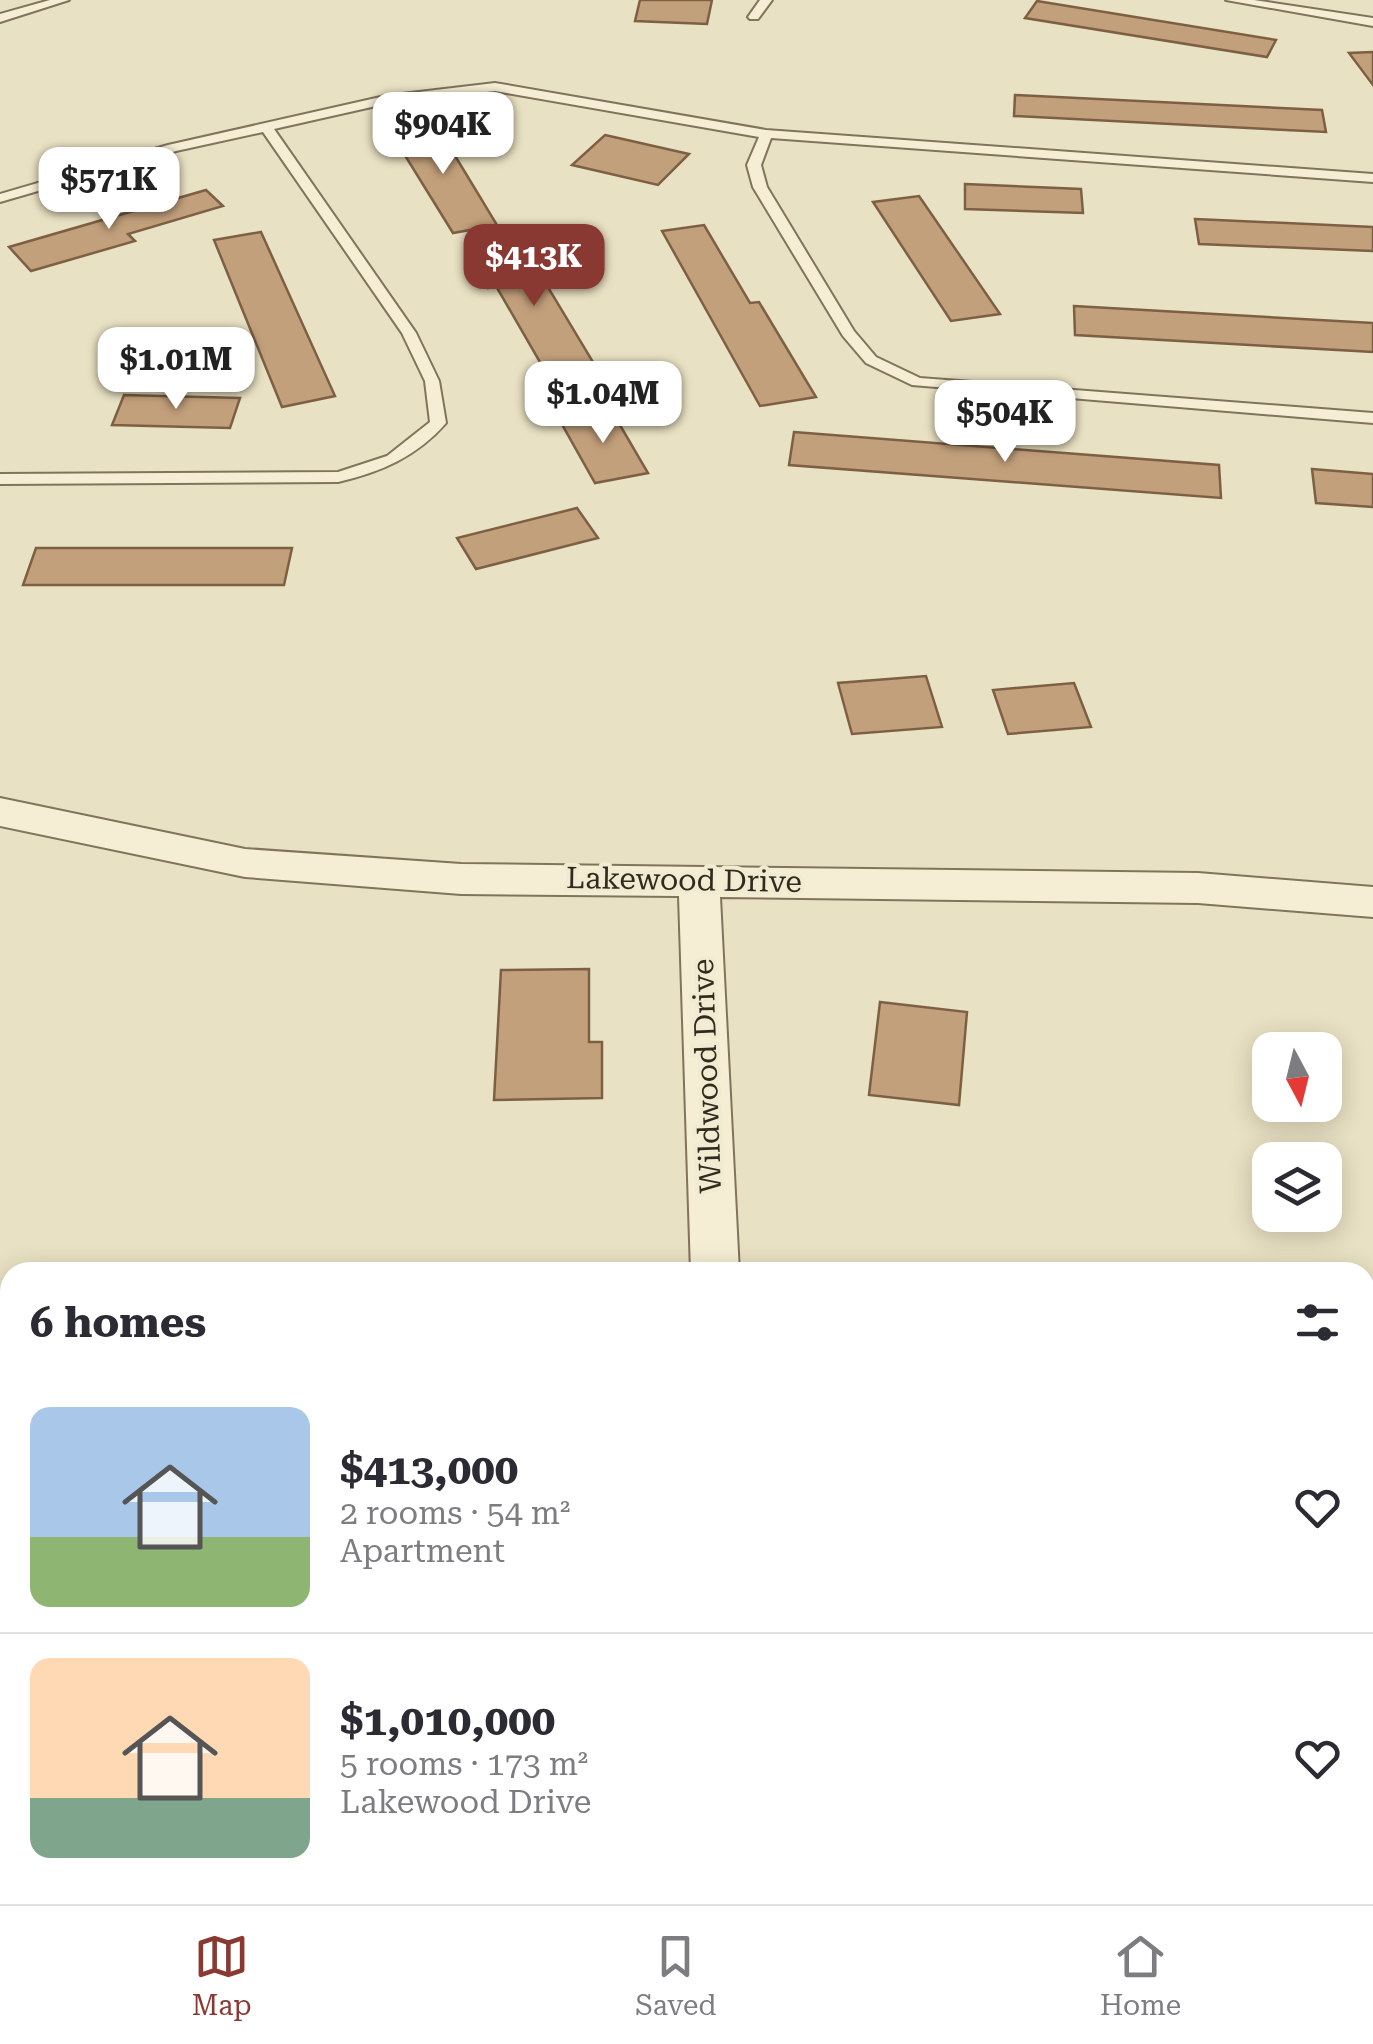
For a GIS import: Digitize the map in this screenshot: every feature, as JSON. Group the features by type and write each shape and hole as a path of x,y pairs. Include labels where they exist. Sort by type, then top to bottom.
{"street":[{"name":"Lakewood Drive","path":"0,812 245,863 461,878 1198,888 1373,902"},
{"name":"Wildwood Drive","path":"699,879 715,1262"}],"lane":[{"path":"0,18 63,0"},
{"path":"754,18 766,0"},
{"path":"1232,0 1373,22"},
{"path":"0,198 173,148 268,130 385,100 495,88 766,134 1373,178"},
{"path":"0,479 338,477 377,468 410,452 438,423 432,381 409,332 268,130"},
{"path":"766,134 754,165 760,187 848,333 872,360 917,382 1373,418"}],"building":[{"path":"640,0 712,0 707,24 635,21"},
{"path":"1037,1 1276,40 1267,57 1025,18"},
{"path":"1373,52 1373,85 1349,53"},
{"path":"1015,95 1322,110 1326,132 1014,116"},
{"path":"434,121 497,225 453,233 388,128"},
{"path":"605,135 689,154 658,185 572,165"},
{"path":"965,184 1081,189 1083,213 965,209"},
{"path":"206,190 223,206 128,234 135,241 31,271 9,247"},
{"path":"919,196 1000,314 951,321 873,202"},
{"path":"1195,219 1373,227 1373,251 1199,244"},
{"path":"704,225 750,303 759,302 816,397 760,406 662,231"},
{"path":"261,232 335,396 282,407 214,240"},
{"path":"522,244 596,367 548,376 496,286 488,288 469,254"},
{"path":"1074,306 1373,323 1373,352 1075,335"},
{"path":"124,395 240,398 230,428 112,425"},
{"path":"610,408 648,473 595,483 559,419"},
{"path":"794,432 1219,465 1221,498 789,465"},
{"path":"1312,469 1373,474 1373,507 1316,503"},
{"path":"577,508 598,538 476,569 457,538"},
{"path":"36,548 292,548 284,585 23,585"},
{"path":"926,676 942,727 852,734 838,683"},
{"path":"1074,683 1091,727 1008,734 993,690"},
{"path":"589,969 589,1042 602,1042 602,1098 494,1100 501,970"},
{"path":"880,1002 967,1012 959,1105 869,1095"}]}
